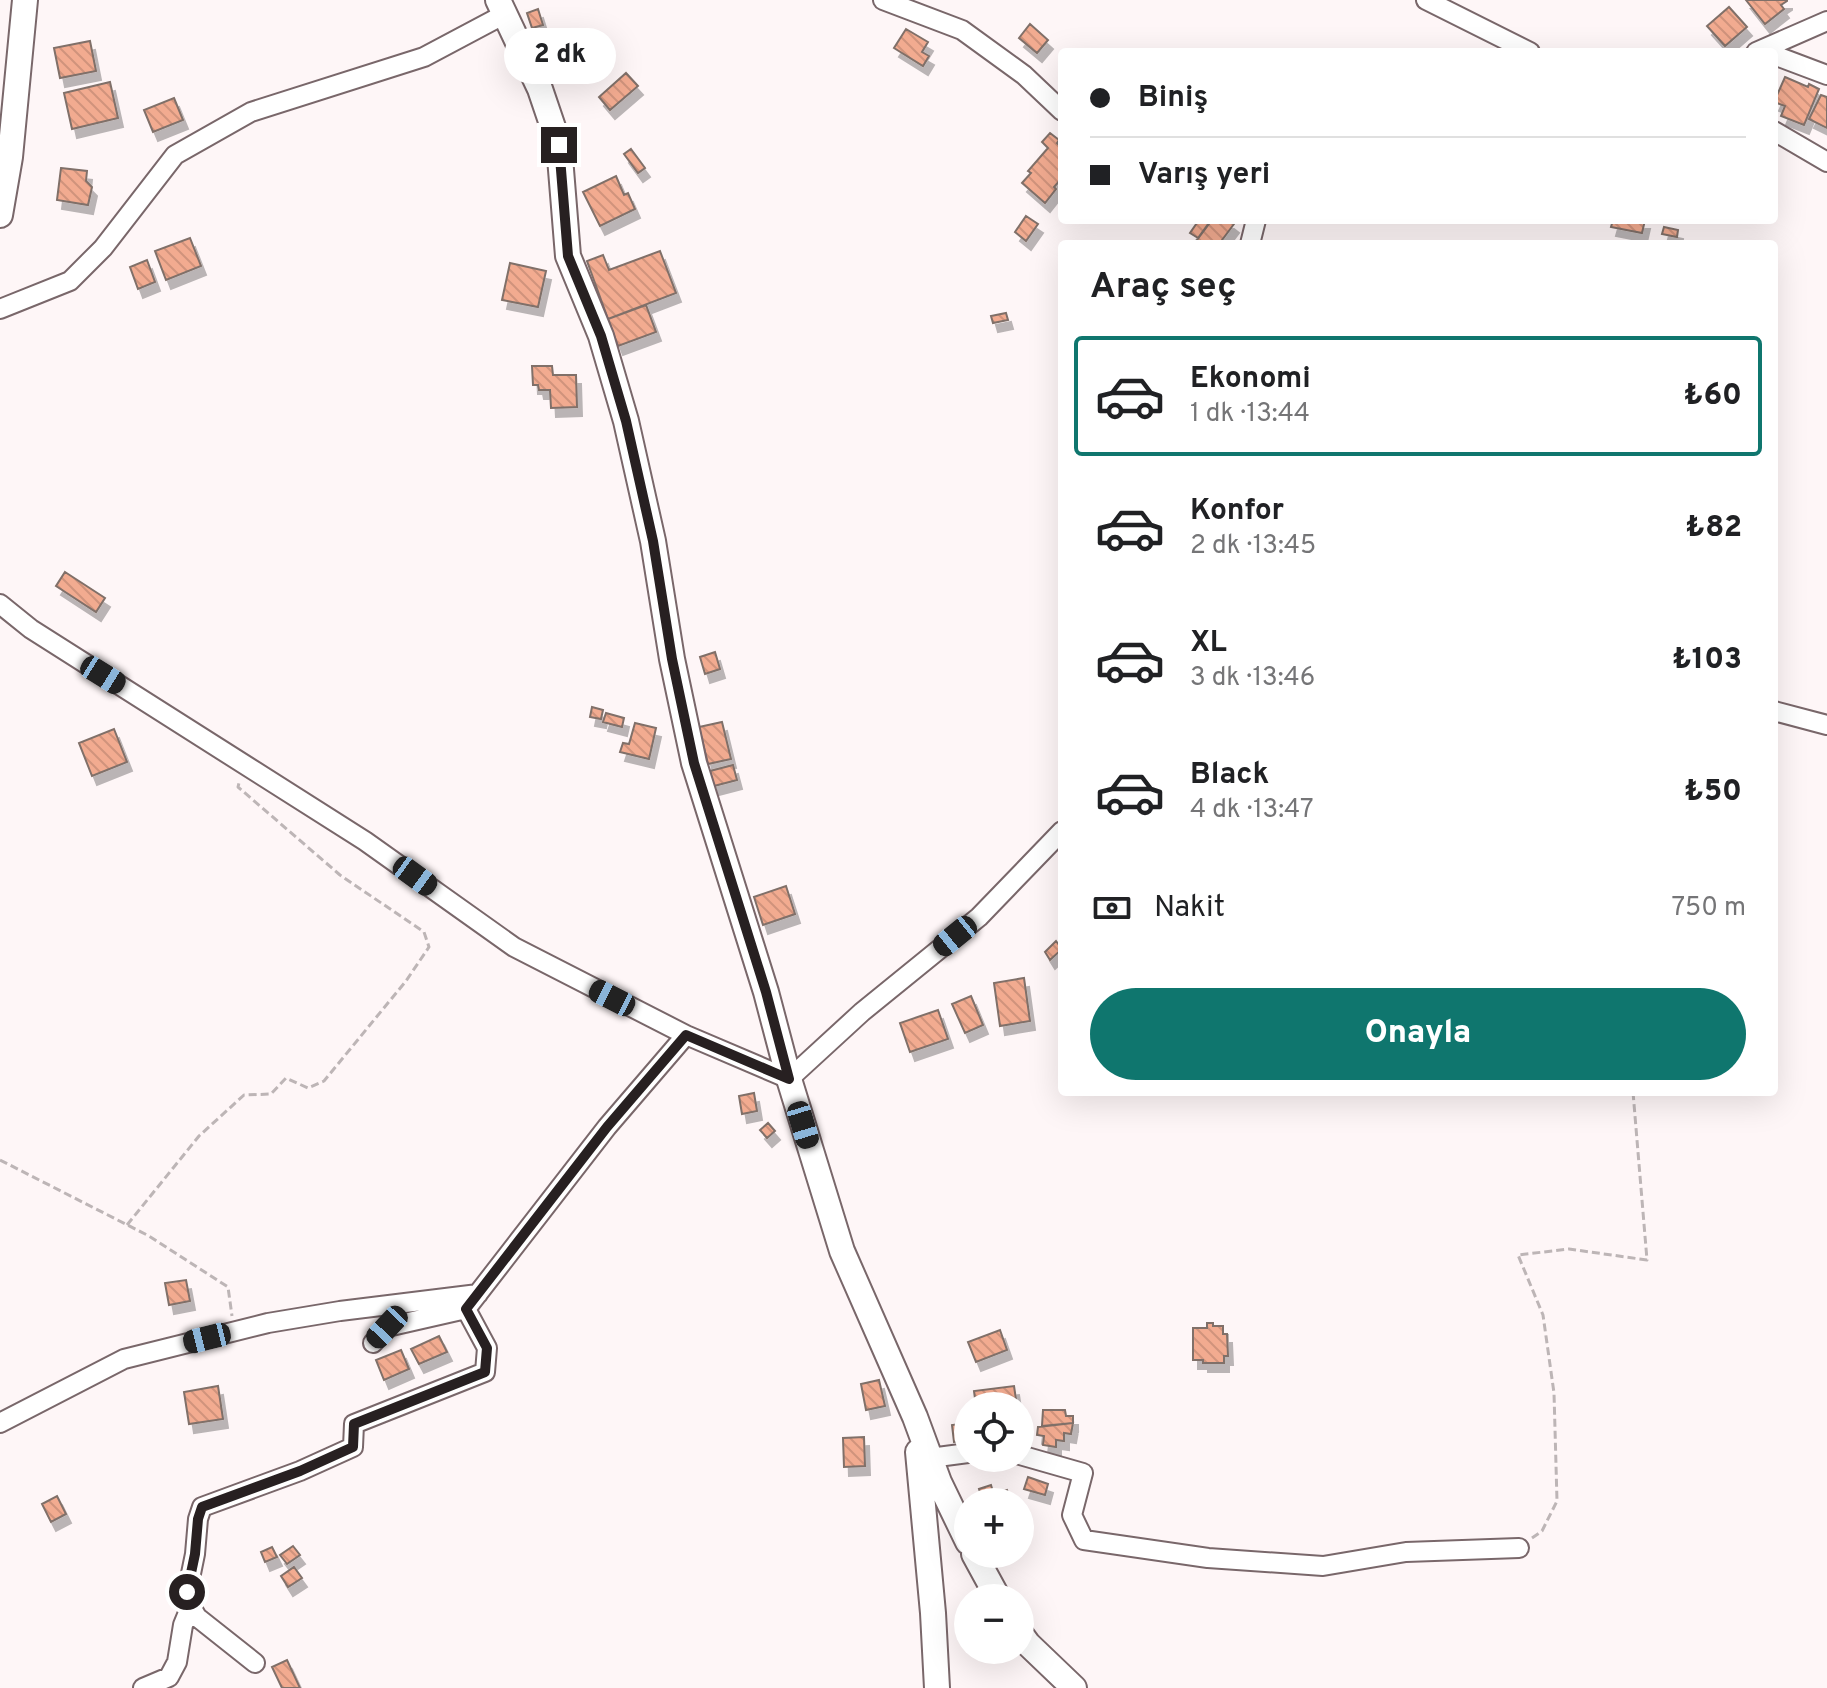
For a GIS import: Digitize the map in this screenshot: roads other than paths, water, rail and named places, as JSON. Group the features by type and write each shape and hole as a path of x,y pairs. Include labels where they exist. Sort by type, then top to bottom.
{"street":[{"path":"0,215 10,157 25,0"},
{"path":"883,0 962,30 1024,75 1058,107"},
{"path":"1426,0 1522,48"},
{"path":"0,309 70,281 103,248 175,155 251,112 424,57 502,7 540,89 559,145 568,256 601,336 626,421 653,541 672,659 694,763 766,992 789,1079 842,1251 954,1513"},
{"path":"1772,48 1827,21"},
{"path":"1778,57 1827,75"},
{"path":"1778,133 1827,162"},
{"path":"0,604 31,629 365,841 514,947 686,1035 789,1079"},
{"path":"1778,712 1827,725"},
{"path":"789,1079 862,1012 979,917 1058,835"},
{"path":"373,1343 387,1327 466,1309 607,1127 686,1035"},
{"path":"0,1423 124,1359 268,1323 478,1294"},
{"path":"255,1663 197,1617 186,1598 202,1507 300,1471 353,1447 354,1424 485,1372 487,1348 466,1309"},
{"path":"915,1417 937,1688"},
{"path":"930,1458 954,1455"},
{"path":"1034,1459 1083,1473 1072,1515 1084,1540 1208,1558 1323,1566 1406,1552 1519,1548"},
{"path":"143,1688 169,1677 177,1662 183,1625 190,1608"},
{"path":"1034,1650 1074,1688"}]}
